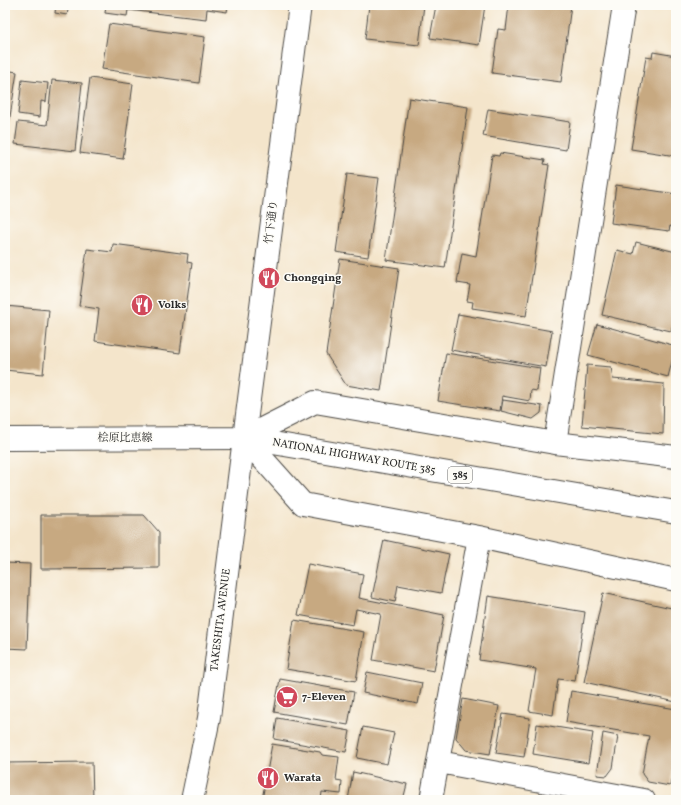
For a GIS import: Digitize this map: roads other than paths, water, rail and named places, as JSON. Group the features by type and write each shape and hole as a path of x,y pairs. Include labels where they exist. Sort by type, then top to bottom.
{"main road":[{"name":"竹下通り","path":"244,438 300,5"},
{"path":"555,443 624,5"},
{"path":"676,457 555,443 315,402 244,438 303,504 479,537 676,580"},
{"name":"桧原比恵線","path":"5,438 244,438"},
{"name":"NATIONAL HIGHWAY ROUTE 385","path":"244,438 676,512"},
{"name":"TAKESHITA AVENUE","path":"192,800 209,718 244,438"},
{"path":"431,800 479,537"},
{"path":"439,762 644,800"}],"place":[{"name":"Chongqing","path":"269,278"},
{"name":"Volks","path":"142,305"},
{"name":"7-Eleven","path":"287,697"},
{"name":"Warata","path":"268,778"}]}
